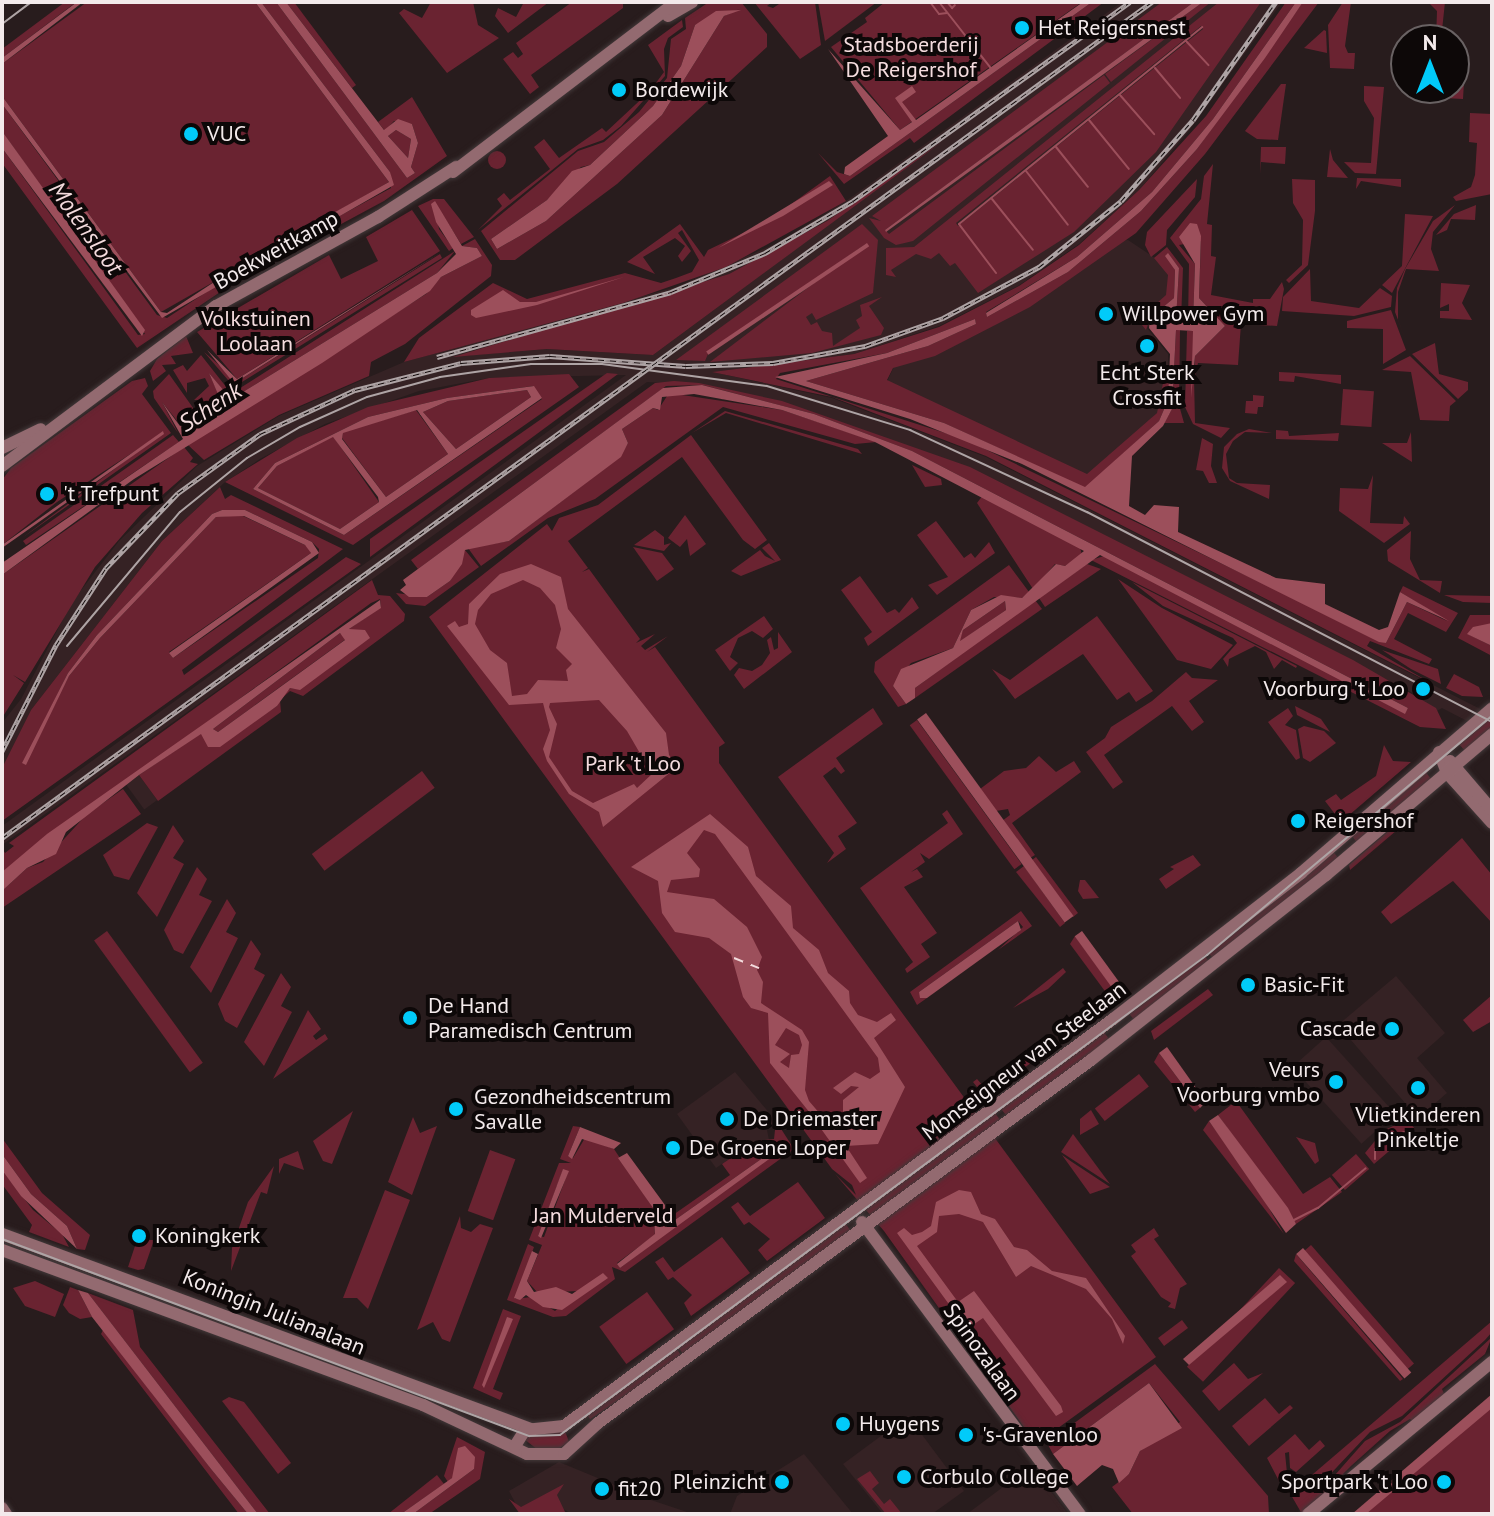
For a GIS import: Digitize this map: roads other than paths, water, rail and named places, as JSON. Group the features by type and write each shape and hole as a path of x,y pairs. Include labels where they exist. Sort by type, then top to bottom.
{"main road":[{"name":"Boekweitkamp","path":"654,23 676,2"},
{"name":"Boekweitkamp","path":"4,455 55,423 248,286 397,206 456,167 654,23 692,2"},
{"name":"Monseigneur van Steelaan","path":"564,1426 1269,899 1492,708"},
{"name":"Monseigneur van Steelaan","path":"580,1441 1214,964 1492,734"},
{"path":"1439,752 1492,823"},
{"path":"1450,770 1492,810"},
{"name":"Spinozalaan","path":"854,1212 1080,1514"},
{"name":"Koningin Julianalaan","path":"2,1234 531,1429"},
{"name":"Koningin Julianalaan","path":"2,1250 423,1405 451,1422 515,1446 553,1457 580,1441"},
{"path":"1308,1514 1330,1500 1492,1362"},
{"path":"515,1446 521,1433 564,1426 580,1441"},
{"path":"1318,1514 1330,1500"},
{"path":"2,1508 6,1514"}],"waterway":[{"path":"930,2 939,14 947,13"},
{"path":"939,2 990,67"},
{"path":"947,2 952,8 955,5"},
{"path":"952,2 959,2"},
{"path":"996,273 959,224 1202,27"},
{"path":"1186,41 1208,65"},
{"path":"1155,68 1180,98"},
{"path":"1120,95 1154,134"},
{"path":"1089,120 1129,169"},
{"path":"1056,147 1088,187"},
{"path":"1026,171 1068,225"},
{"path":"992,199 1033,250"},
{"path":"1375,1159 1375,1149 1388,1137 1408,1131"},
{"path":"1294,1220 1318,1208 1366,1168"}],"tram line":[{"path":"2,24 31,2"},
{"path":"67,646 180,512 247,458 300,427 367,397 440,377 531,364 602,364 767,386 910,430 1087,512 1492,722"},
{"path":"2,1239 529,1436 560,1435 1207,955 1492,716"}],"railway":[{"path":"437,357 671,292 765,253 853,201 1130,2"},
{"path":"2,838 1152,2"},
{"path":"2,751 56,645 106,568 178,493 260,434 355,390 461,363 550,356 686,366 773,363 865,346 943,318 1039,267 1121,201 1193,120 1276,2"}],"place":[{"name":"Het Reigersnest","path":"1022,28"},
{"name":"Bordewijk","path":"619,90"},
{"name":"VUC","path":"191,134"},
{"name":"Willpower Gym","path":"1106,314"},
{"name":"Echt Sterk Crossfit","path":"1147,346"},
{"name":"'t Trefpunt","path":"47,494"},
{"name":"Voorburg 't Loo","path":"1423,689"},
{"name":"Reigershof","path":"1298,821"},
{"name":"Basic-Fit","path":"1248,985"},
{"name":"De Hand Paramedisch Centrum","path":"410,1018"},
{"name":"Cascade","path":"1392,1029"},
{"name":"Veurs Voorburg vmbo","path":"1336,1082"},
{"name":"Vlietkinderen Pinkeltje","path":"1418,1088"},
{"name":"Gezondheidscentrum Savalle","path":"456,1109"},
{"name":"De Driemaster","path":"727,1119"},
{"name":"De Groene Loper","path":"673,1148"},
{"name":"Koningkerk","path":"139,1236"},
{"name":"Huygens","path":"843,1424"},
{"name":"'s-Gravenloo","path":"966,1435"},
{"name":"Corbulo College","path":"904,1477"},
{"name":"Pleinzicht","path":"782,1482"},
{"name":"Sportpark 't Loo","path":"1444,1482"},
{"name":"fit20","path":"602,1489"}],"park label":[{"name":"Stadsboerderij De Reigershof","path":"911,56"},
{"name":"Volkstuinen Loolaan","path":"256,330"},
{"name":"Park 't Loo","path":"633,764"},
{"name":"Jan Mulderveld","path":"603,1216"}],"water label":[{"name":"Molensloot","path":"86,228"},
{"name":"Schenk","path":"210,407"}]}
